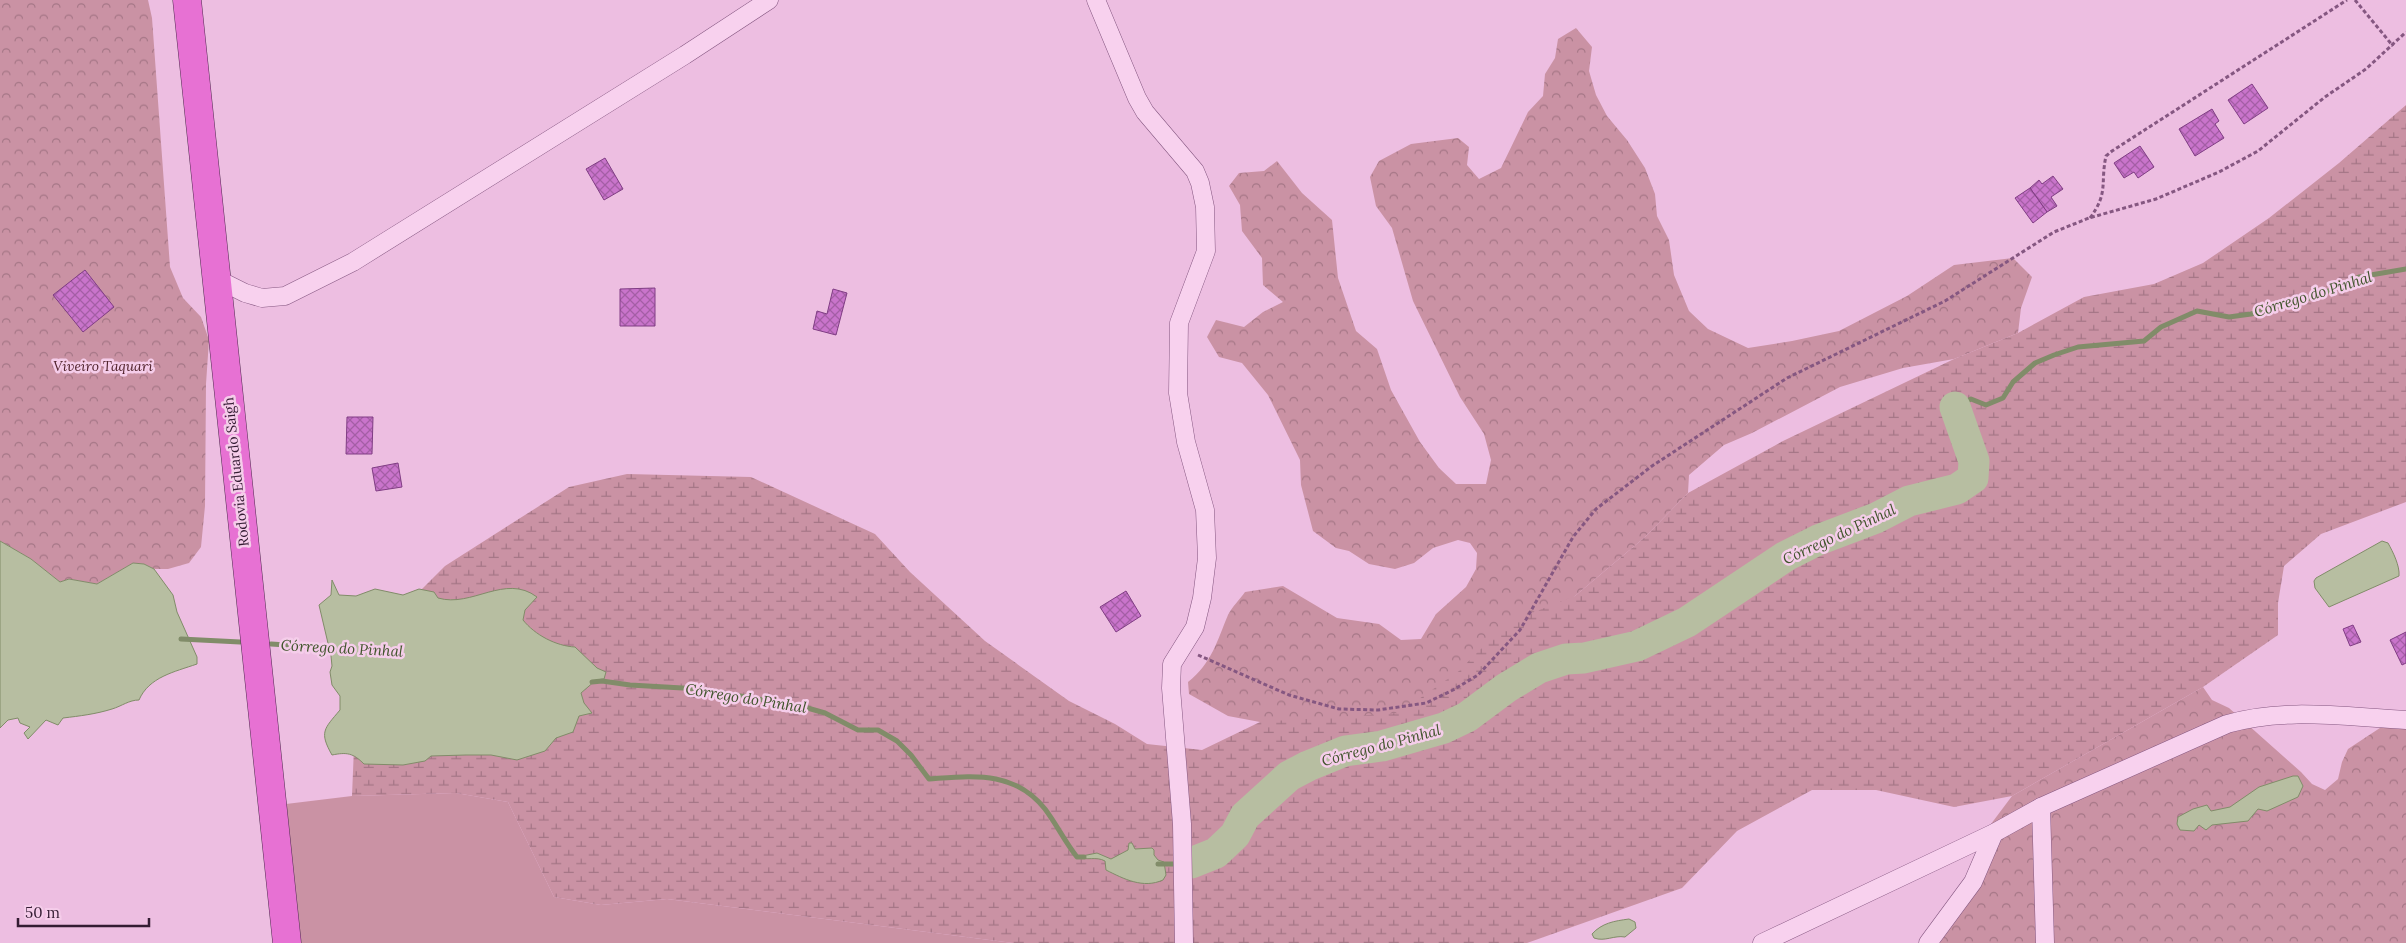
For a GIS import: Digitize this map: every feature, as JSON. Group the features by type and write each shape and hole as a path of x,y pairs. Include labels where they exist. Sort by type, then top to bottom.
{"highway":[{"name":"Rodovia Eduardo Saigh","path":"186,0 286,943"}],"street":[{"path":"215,278 245,294 262,298 285,296 353,262 684,56 770,0"},
{"path":"1096,0 1137,98 1145,112 1195,171 1200,182 1205,207 1206,251 1179,323 1178,393 1186,442 1205,510 1207,558 1202,598 1194,627 1172,664 1170,688 1182,824 1184,943"},
{"path":"1762,943 1994,833 2041,807 2227,724 2250,717 2277,714 2406,720"},
{"path":"2041,807 2045,943"},
{"path":"1928,943 1973,882 1994,833"}],"path":[{"path":"2089,218 2104,191 2106,156 2346,0"},
{"path":"2355,0 2393,46"},
{"path":"1178,653 1194,654 1207,658 1289,695 1339,709 1378,710 1426,703 1478,675 1520,630 1573,537 1596,509 1652,466 1787,378 1945,301 2054,232 2089,218 2156,200 2219,172 2250,155 2325,97 2366,70 2406,32"}],"green space":[{"name":"Viveiro Taquari","path":"0,0 148,0 152,18 170,267 183,298 201,317 209,340 206,384 205,506 201,547 189,563 168,569 154,569 144,564 133,563 97,584 69,579 60,582 31,559 0,541"},
{"path":"1576,28 1592,47 1589,71 1596,95 1607,116 1627,140 1645,168 1655,194 1657,216 1669,240 1674,275 1689,311 1708,329 1748,348 1839,331 1907,296 1954,265 2013,258 2032,277 2021,308 2018,333 1954,359 1903,368 1840,387 1752,433 1724,445 1689,475 1688,493 1645,537 1575,596 1422,712 1320,726 1260,722 1228,716 1189,694 1188,682 1203,667 1217,643 1228,615 1245,592 1283,586 1337,618 1379,624 1401,640 1421,639 1436,614 1466,587 1476,569 1477,553 1470,543 1458,540 1433,548 1414,563 1395,569 1369,564 1349,551 1336,548 1313,531 1301,485 1300,460 1268,395 1242,363 1219,357 1207,337 1216,320 1244,327 1263,312 1283,302 1263,285 1262,258 1242,231 1240,205 1229,186 1239,173 1264,171 1277,161 1302,193 1332,220 1338,278 1356,331 1377,349 1391,390 1420,442 1439,468 1456,484 1486,484 1491,460 1484,434 1460,397 1413,301 1392,228 1376,206 1370,177 1379,161 1411,144 1458,138 1469,147 1467,165 1479,179 1501,168 1528,112 1543,96 1545,74 1555,58 1558,39"},
{"path":"2406,105 2406,502 2321,534 2284,566 2278,603 2278,635 2203,687 2012,796 1954,807 1876,790 1812,790 1737,831 1682,888 1527,943 1013,943 667,899 601,905 554,897 508,802 456,793 352,796 355,723 392,619 445,566 569,487 627,474 751,477 875,534 910,572 985,641 1069,701 1115,724 1147,744 1202,750 1260,722 1399,713 1459,671 1506,623 1575,596 1645,537 1688,493 1783,441 1954,359 2018,333 2084,297 2154,284 2203,263 2269,218 2339,163"},
{"path":"2203,687 2212,700 2229,708 2312,784 2325,790 2338,779 2342,762 2348,749 2386,724 2406,725 2406,943 1933,943 1962,888 1991,824 2012,796"},
{"path":"456,793 508,802 554,897 601,905 667,899 1013,943 298,943 286,804 352,796"}],"water":[{"path":"0,541 31,559 60,582 69,579 97,584 133,563 144,564 154,569 173,595 177,612 197,657 197,664 163,676 143,692 139,700 100,712 63,718 58,725 46,720 28,739 24,733 30,727 20,723 18,718 8,720 0,728"},
{"path":"2382,541 2388,543 2392,551 2399,576 2329,607 2315,588 2314,581 2316,578"},
{"path":"332,580 339,595 356,596 375,589 403,595 419,589 434,592 438,598 451,600 513,588 537,597 525,610 523,620 540,635 553,642 575,647 597,668 606,672 604,679 596,680 581,693 584,703 592,713 579,716 573,732 556,738 545,751 517,760 491,755 466,755 431,756 425,761 403,765 364,764 349,754 332,755 326,741 325,731 340,710 340,696 332,685 330,672 332,666 331,656 319,605 331,595"},
{"path":"2298,776 2303,786 2298,797 2267,811 2258,809 2248,821 2212,825 2206,830 2199,825 2194,831 2180,830 2177,824 2178,817 2193,809 2207,805 2211,811 2230,807 2259,787"},
{"path":"1129,843 1132,843 1135,849 1152,848 1154,850 1154,855 1158,860 1164,862 1166,875 1163,880 1148,884 1134,882 1106,870 1105,861 1077,857 1097,853 1111,859 1128,850"},
{"path":"1629,919 1635,922 1636,928 1625,937 1598,939 1594,938 1592,934 1600,927 1609,923"}],"building":[{"path":"2252,84 2268,108 2244,124 2228,100"},
{"path":"2212,109 2219,121 2215,124 2224,138 2195,156 2179,129"},
{"path":"2140,146 2154,167 2138,178 2134,172 2124,178 2114,163"},
{"path":"605,158 623,189 604,200 586,169"},
{"path":"2053,176 2063,189 2051,197 2057,206 2047,212 2030,188 2039,180 2042,184"},
{"path":"2030,188 2047,212 2033,223 2015,198"},
{"path":"85,270 114,307 83,332 53,295"},
{"path":"655,288 655,326 620,326 620,289"},
{"path":"833,289 847,293 836,335 813,329 817,311 827,314"},
{"path":"347,417 373,417 372,454 346,454"},
{"path":"398,463 402,487 376,491 372,468"},
{"path":"1126,591 1141,616 1116,632 1100,607"},
{"path":"2353,625 2361,642 2350,646 2343,629"},
{"path":"2406,632 2406,663 2402,665 2390,640"}],"waterway":[{"name":"Córrego do Pinhal","path":"1955,407 1971,399 1986,405 2003,398 2013,382 2035,363 2078,347 2144,341 2161,327 2197,311 2229,317 2251,314 2317,296 2359,277 2406,269"},
{"name":"Córrego do Pinhal","path":"1191,863 1216,853 1235,835 1245,816 1289,776 1308,766 1345,751 1382,746 1444,728 1467,717 1506,688 1539,668 1566,659 1584,658 1637,646 1687,622 1786,556 1818,540 1876,518 1909,501 1957,489 1973,478 1974,461 1955,407"},
{"name":"Córrego do Pinhal","path":"181,639 240,642"},
{"name":"Córrego do Pinhal","path":"271,644 333,648"},
{"name":"Córrego do Pinhal","path":"592,682 602,681 630,685 700,689 804,707 825,713 858,730 878,730 897,741 911,755 929,779 992,778 1020,787 1033,796 1045,809 1077,857 1084,857"},
{"name":"Córrego do Pinhal","path":"1158,864 1173,864"}]}
